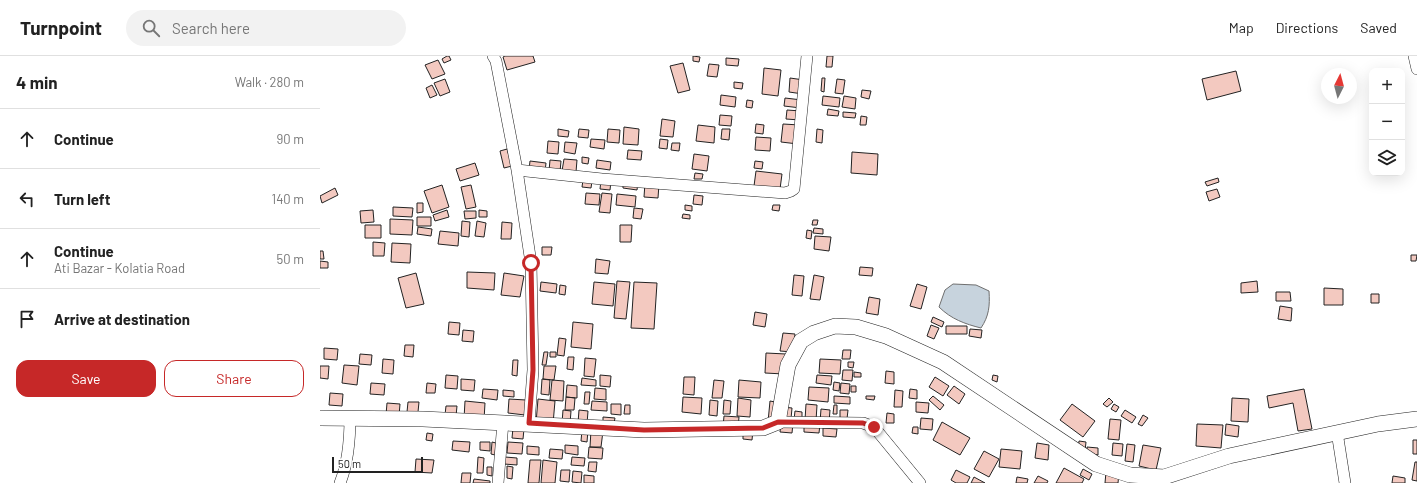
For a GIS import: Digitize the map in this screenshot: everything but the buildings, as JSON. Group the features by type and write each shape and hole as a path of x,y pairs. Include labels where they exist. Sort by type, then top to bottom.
{"main road":[{"path":"320,418 350,417 503,422 644,430 763,428 778,422 788,365 801,341 814,333 835,326 849,326 886,336 943,362 1096,464 1130,475 1164,476 1229,456 1337,432 1378,424 1417,419"}],"street":[{"path":"493,56 496,61 517,170 531,263 533,370 529,423"},
{"path":"517,170 602,179 785,193 791,192 794,189 807,56"},
{"path":"1414,56 1417,69"},
{"path":"340,483 343,475 350,434 350,417"},
{"path":"498,483 503,422"},
{"path":"778,422 863,423 874,427 920,483"},
{"path":"1337,432 1345,483"}],"shaded area":[{"path":"953,284 976,285 989,291 988,311 981,328 969,325 948,315 939,307 945,290"}],"route":[{"path":"531,263 533,370 529,423 644,430 763,428 778,422 863,423 874,427"}]}
